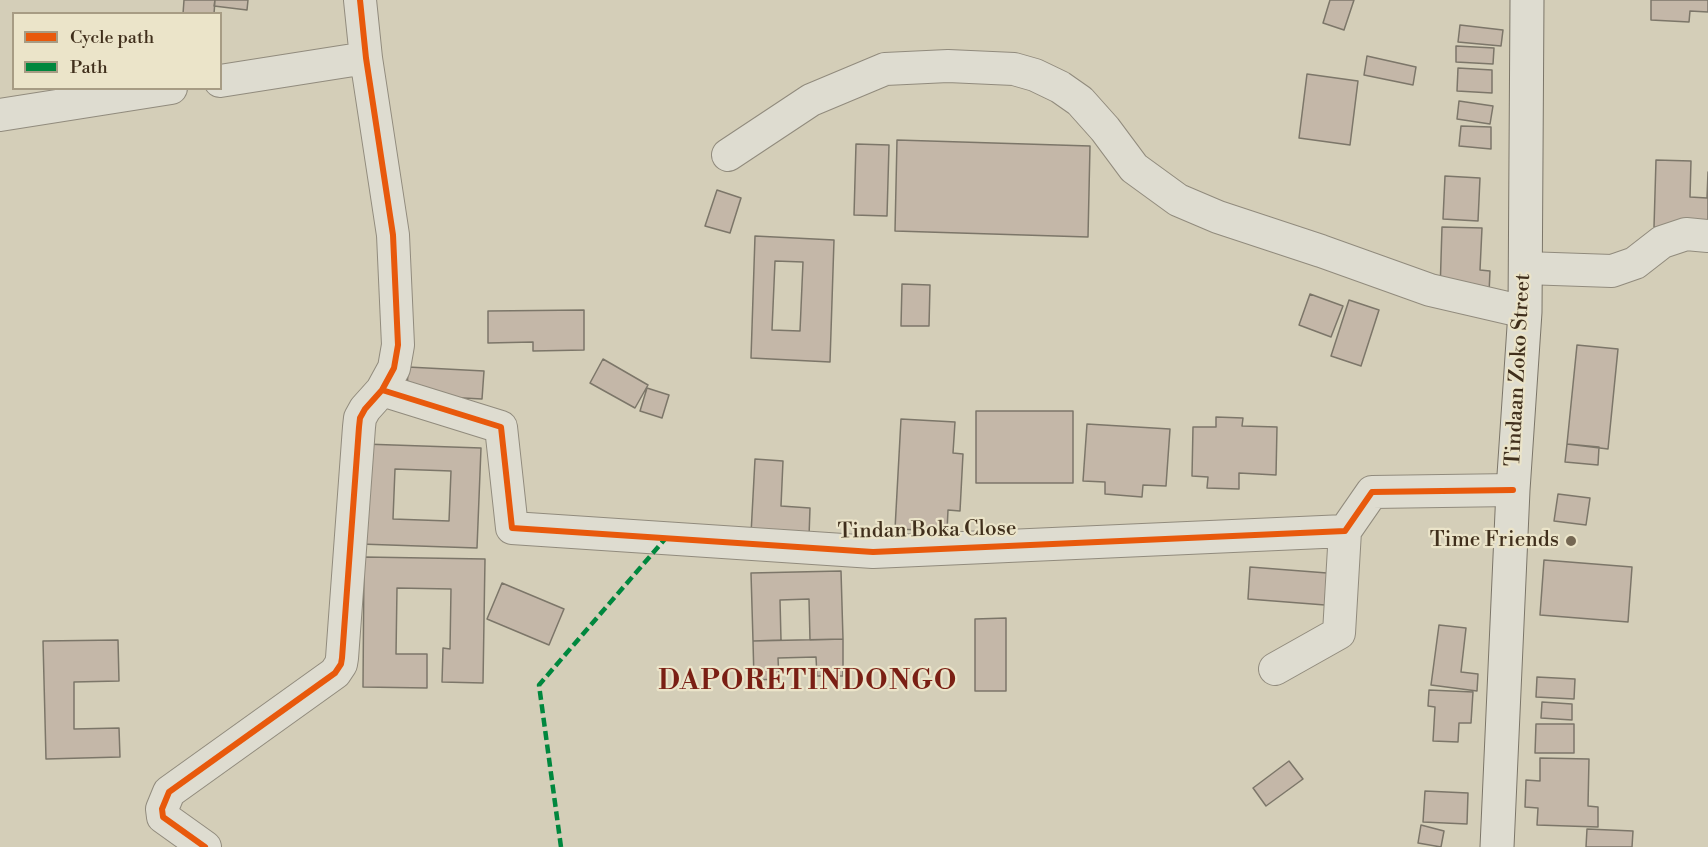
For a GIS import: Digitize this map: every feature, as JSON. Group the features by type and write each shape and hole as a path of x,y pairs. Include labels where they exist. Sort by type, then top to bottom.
{"main road":[{"name":"Tindaan Zoko Street","path":"1497,847 1513,490 1525,312 1527,0"}],"street":[{"path":"204,847 163,817 162,809 169,792 335,673 341,664 358,427 365,409 382,390 397,360 393,235 366,58 360,0"},
{"path":"222,81 366,58"},
{"path":"728,155 811,100 885,69 948,66 1014,69 1035,75 1060,87 1080,101 1106,129 1134,168 1178,200 1218,217 1430,290 1525,312"},
{"path":"0,115 158,90"},
{"path":"1525,268 1612,271 1635,263 1662,242 1686,234 1708,236"},
{"name":"Tindan Boka Close","path":"382,390 501,427 512,528 873,552 1345,531"},
{"path":"1275,669 1339,633 1345,531 1372,492 1513,490"}],"building":[{"path":"184,0 215,0 214,12 183,12"},
{"path":"215,0 248,0 247,10 214,6"},
{"path":"1330,0 1354,0 1344,30 1323,23"},
{"path":"1651,0 1708,0 1708,12 1690,11 1689,22 1651,20"},
{"path":"1460,25 1503,30 1501,46 1458,42"},
{"path":"1456,46 1494,48 1493,64 1456,62"},
{"path":"1367,56 1416,67 1413,85 1364,75"},
{"path":"1458,68 1492,70 1492,93 1457,91"},
{"path":"1307,74 1358,81 1350,145 1299,138"},
{"path":"1459,101 1493,106 1490,124 1457,119"},
{"path":"1461,126 1491,127 1491,149 1459,146"},
{"path":"897,140 1090,146 1088,237 895,231"},
{"path":"856,144 889,145 887,216 854,215"},
{"path":"1656,160 1691,161 1690,197 1707,198 1708,172 1708,229 1654,227"},
{"path":"1445,176 1480,178 1478,221 1443,219"},
{"path":"717,190 741,198 730,233 705,226"},
{"path":"1442,227 1482,228 1480,270 1490,271 1489,293 1440,292"},
{"path":"755,236 834,240 830,362 751,358","holes":["775,261 803,262 800,331 772,330"]},
{"path":"902,284 930,285 929,326 901,326"},
{"path":"1310,294 1343,306 1331,337 1299,325"},
{"path":"1349,300 1379,310 1361,366 1331,356"},
{"path":"584,310 584,350 533,351 533,342 488,343 488,311"},
{"path":"1577,345 1618,349 1608,449 1567,444"},
{"path":"603,359 648,385 635,408 590,383"},
{"path":"408,367 484,371 482,399 407,395"},
{"path":"647,388 669,395 662,418 640,411"},
{"path":"976,411 1073,411 1073,483 976,483"},
{"path":"1216,417 1243,418 1242,426 1277,427 1276,475 1239,473 1239,489 1207,488 1208,477 1192,476 1193,427 1216,427"},
{"path":"901,419 955,422 953,453 963,454 960,511 948,510 947,531 895,529"},
{"path":"1087,424 1170,429 1166,486 1143,485 1142,497 1105,494 1105,482 1083,481"},
{"path":"364,444 481,448 477,548 360,544","holes":["395,469 451,471 449,521 393,519"]},
{"path":"1567,444 1599,447 1598,465 1565,462"},
{"path":"755,459 783,461 781,506 810,508 809,537 751,534"},
{"path":"1558,494 1590,498 1586,525 1554,521"},
{"path":"364,557 485,559 483,683 442,682 443,648 450,649 451,589 397,588 396,654 427,654 427,688 363,687"},
{"path":"1544,560 1632,567 1628,622 1540,615"},
{"path":"1250,567 1327,573 1325,605 1248,599"},
{"path":"841,571 843,639 810,640 809,599 780,600 781,640 753,641 751,573"},
{"path":"502,583 564,609 549,645 487,619"},
{"path":"1006,618 1006,691 975,691 975,619"},
{"path":"1439,625 1466,628 1461,672 1478,674 1477,691 1431,685"},
{"path":"843,639 843,676 817,676 816,657 778,658 779,679 754,680 753,641"},
{"path":"118,640 119,681 74,682 74,729 119,728 120,757 46,759 43,641"},
{"path":"1537,677 1575,679 1574,699 1536,697"},
{"path":"1429,690 1473,692 1471,723 1459,723 1458,742 1433,741 1435,707 1428,706"},
{"path":"1542,702 1572,704 1572,720 1541,718"},
{"path":"1536,724 1574,724 1574,753 1535,753"},
{"path":"1540,758 1589,759 1588,806 1598,807 1598,827 1537,825 1538,808 1525,807 1526,780 1540,781"},
{"path":"1289,761 1303,779 1266,806 1253,788"},
{"path":"1425,791 1468,793 1467,824 1423,822"},
{"path":"1421,825 1444,831 1441,847 1418,843"},
{"path":"1587,829 1633,831 1632,847 1586,847"}],"marked path":[{"path":"561,847 539,685 665,539"}],"cycle path":[{"path":"205,847 163,817 162,809 169,792 335,673 341,664 360,418 382,390 394,368 398,345 393,235 366,58 360,0"},
{"path":"382,390 501,427 512,528 873,552 1345,531 1372,492 1513,490"}],"place":[{"name":"Time Friends","path":"1571,541"}],"district":[{"name":"DAPORETINDONGO","path":"808,683"}]}
